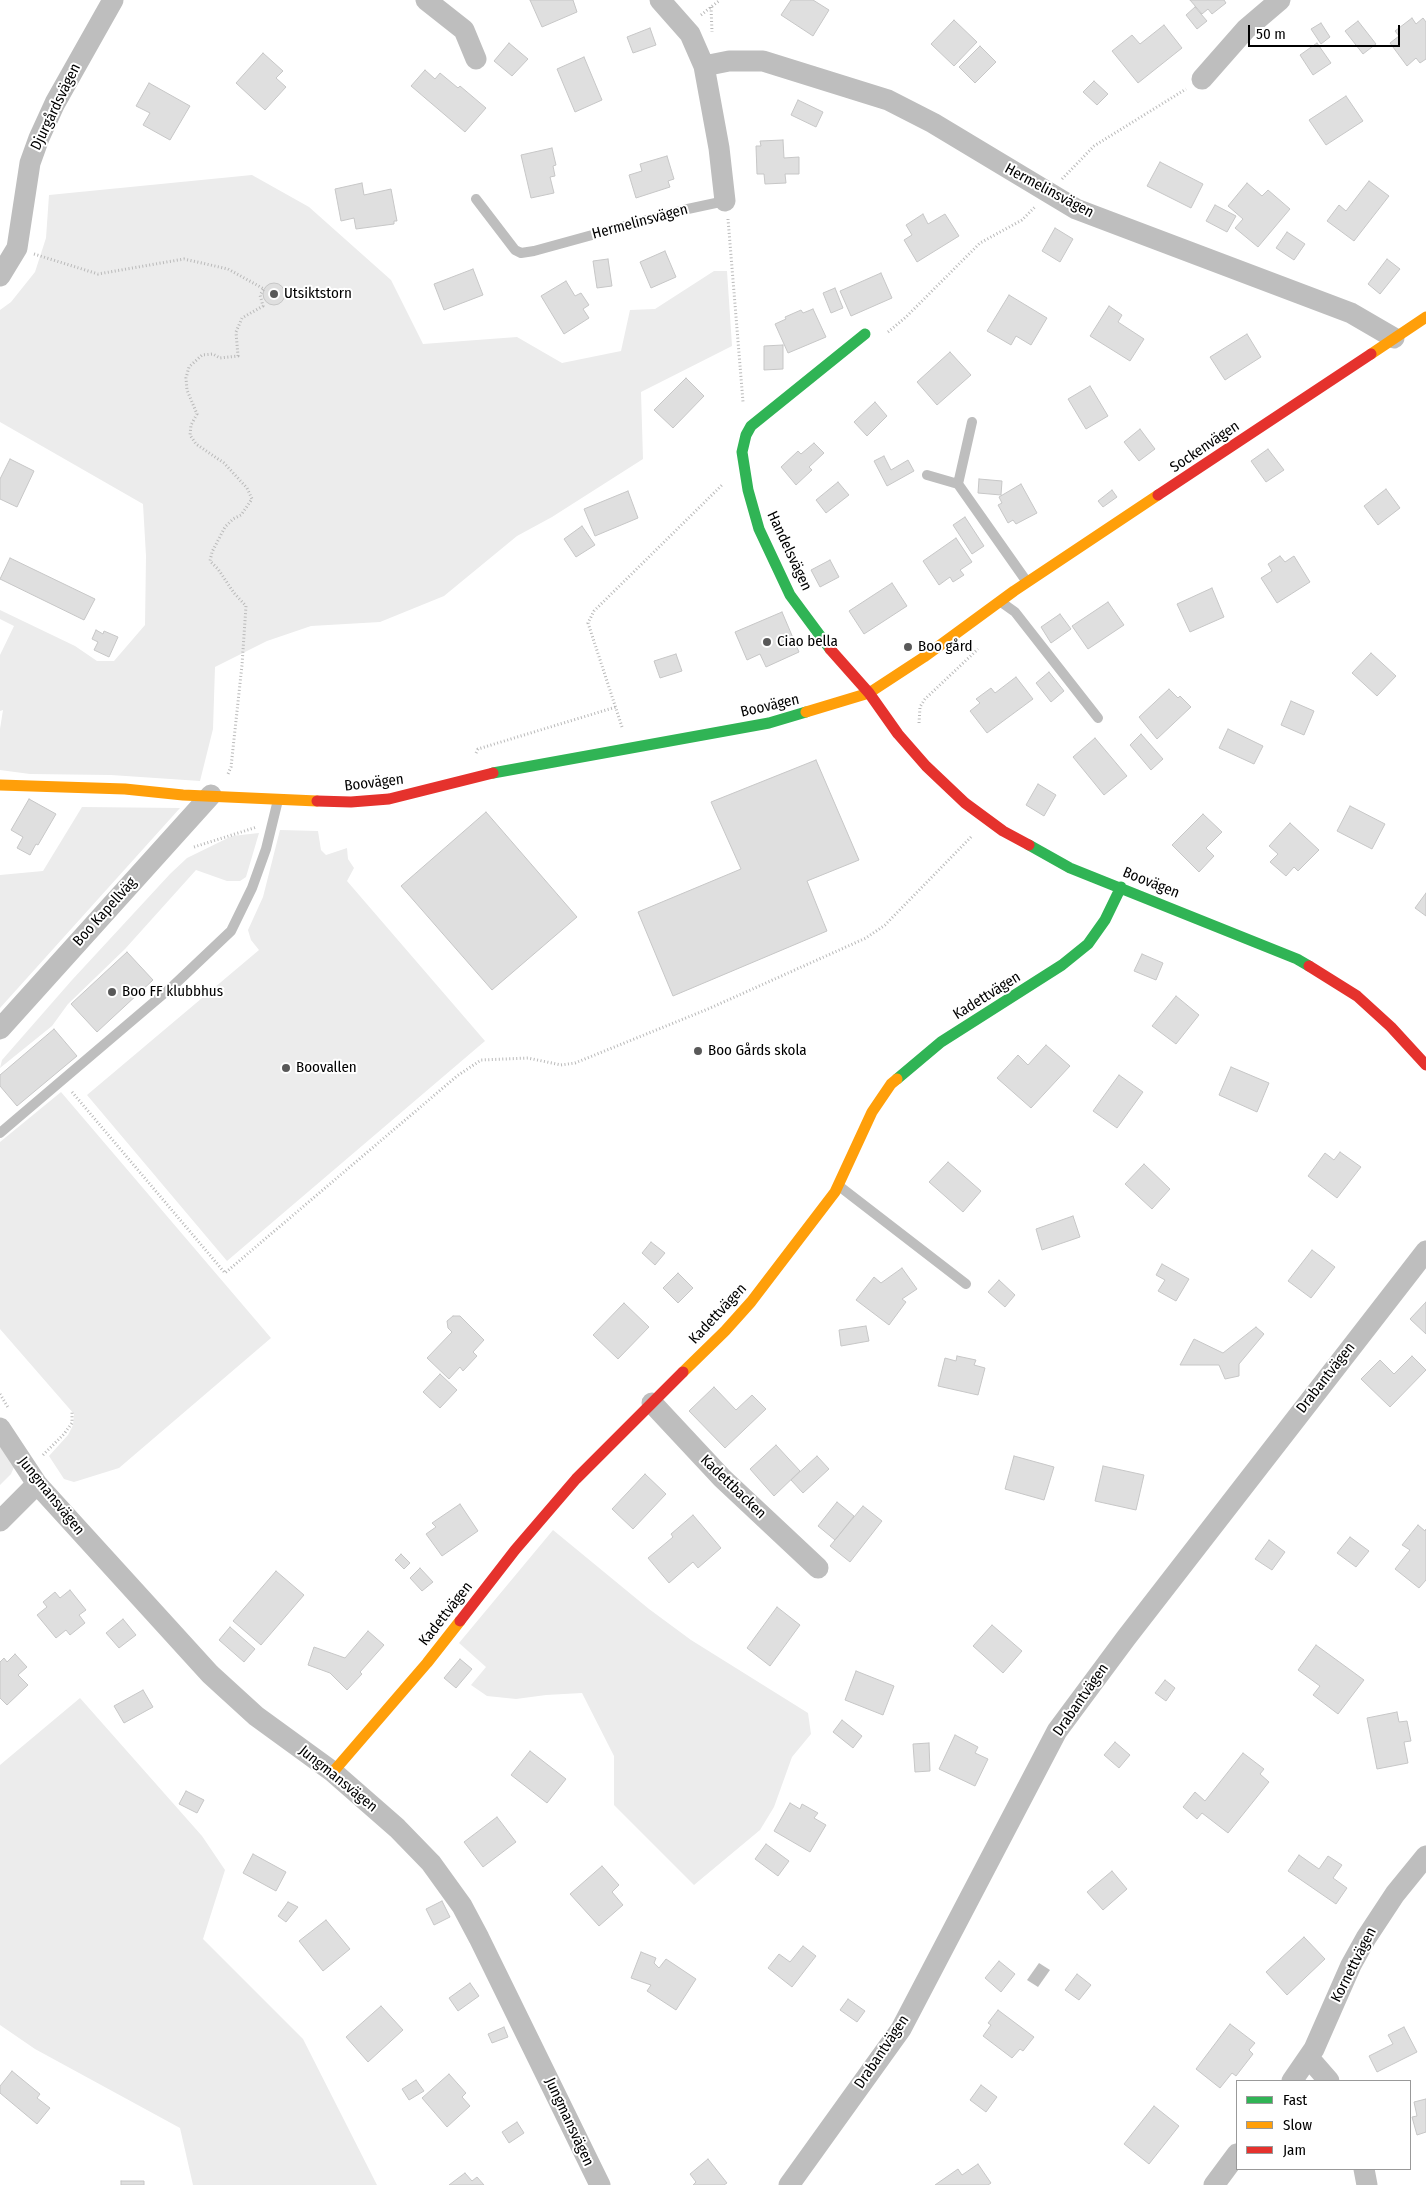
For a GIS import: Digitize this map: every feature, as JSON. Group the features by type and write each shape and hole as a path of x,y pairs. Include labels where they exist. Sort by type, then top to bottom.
{"street":[{"name":"Djurgårdsvägen","path":"0,276 17,248 30,164 39,138 60,95 113,0"},
{"path":"426,0 464,30 476,59"},
{"path":"660,0 685,28 711,65 725,201"},
{"path":"1202,79 1246,29 1280,0"},
{"name":"Hermelinsvägen","path":"711,65 729,61 763,62 888,100 933,123 1076,209 1350,313 1394,338"},
{"name":"Sockenvägen","path":"869,693 924,657 1027,583 1426,317"},
{"name":"Handelsvägen","path":"865,334 751,426 746,435 742,452 748,490 759,529 790,595 833,654 869,693"},
{"name":"Boovägen","path":"0,785 125,789 183,795 278,800 351,802 389,799 492,773 768,723 869,693 898,734 921,759 966,803 1003,831 1070,868 1297,959 1357,996 1391,1026 1426,1065"},
{"name":"Boo Kapellväg","path":"0,1030 211,795"},
{"name":"Kadettvägen","path":"333,1772 427,1663 521,1542 604,1449 725,1331 751,1302 838,1186 872,1112 891,1084 941,1042 1062,965 1088,944 1105,920 1121,887"},
{"name":"Drabantvägen","path":"789,2185 901,2029 1057,1731 1132,1630 1425,1255"},
{"name":"Kadettbacken","path":"652,1403 722,1478 818,1568"},
{"name":"Jungmansvägen","path":"0,1428 37,1484 210,1674 256,1716 333,1772 431,1862 462,1906 600,2185"},
{"path":"0,1521 37,1484"},
{"name":"Kornettvägen","path":"1293,2080 1309,2058 1351,1965 1366,1938 1395,1894 1426,1856"},
{"path":"1309,2058 1328,2080"},
{"path":"1214,2185 1236,2155"},
{"path":"1364,2170 1368,2185"}],"lane":[{"name":"Hermelinsvägen","path":"476,199 515,250 526,253 683,210 725,201"},
{"path":"958,484 972,422"},
{"path":"927,476 958,484 1027,583"},
{"path":"1000,602 1015,612 1098,718"},
{"path":"0,1133 174,985 231,931 252,888 266,849 278,800"},
{"path":"838,1186 966,1284"}],"path":[{"path":"685,28 720,0"},
{"path":"711,7 713,42 711,65"},
{"path":"884,336 906,317 980,243 1022,220 1094,146 1202,79"},
{"path":"725,201 736,304 743,405"},
{"path":"17,248 98,274 184,259 228,269 264,289 260,295 262,306 242,318 236,332 238,356 220,358 213,354 202,355 189,367 186,378 187,390 197,414 191,425 190,435 196,444 224,463 246,488 252,499 241,515 233,519 225,527 212,552 210,561 246,606 231,767 227,778 211,795"},
{"path":"630,749 588,623 594,611 724,483"},
{"path":"62,1080 226,1273 458,1076 481,1060 528,1058 561,1065 575,1063 708,1008 866,938 885,925 976,832"},
{"path":"37,1461 64,1434 72,1423 72,1411"}],"shaded area":[{"path":"252,175 309,207 391,280 423,344 517,337 562,363 621,351 630,310 655,309 714,271 727,271 732,346 641,392 643,459 552,517 517,536 444,596 380,622 311,626 267,641 215,667 213,729 200,781 111,775 30,774 0,770 0,729 3,710 0,711 0,655 14,626 0,619 0,610 75,646 97,661 114,661 145,625 146,556 143,504 0,422 0,310 11,302 35,272 46,238 49,195"},
{"path":"82,807 180,808 0,1008 0,875 43,871"},
{"name":"Boovallen","path":"280,830 318,831 321,850 326,855 347,848 348,859 354,868 347,881 485,1041 227,1261 87,1095 259,950 251,940 248,930 263,897"},
{"path":"259,833 246,877 240,881 227,881 196,870 125,949 68,1004 52,1026 0,1068 2,1060 72,980 187,858 232,836"},
{"path":"61,1092 271,1338 119,1468 74,1482 64,1479 49,1456 68,1435 73,1425 74,1414 0,1329 0,1142"},
{"path":"0,1441 14,1467 11,1474 0,1485"},
{"path":"553,1530 649,1609 691,1640 808,1713 811,1734 792,1757 774,1807 760,1830 694,1885 614,1805 614,1756 582,1693 516,1699 487,1696 471,1685 486,1667 459,1643"},
{"path":"80,1698 202,1836 225,1870 203,1939 303,2039 377,2185 193,2185 180,2128 35,2049 0,2025 0,1765"},
{"path":"1039,1963 1050,1970 1038,1987 1027,1980"}],"building":[{"path":"530,0 573,0 577,12 542,27"},
{"path":"791,0 813,0 829,10 813,36 781,15"},
{"path":"1190,0 1224,0 1226,3 1212,14 1208,9 1202,14"},
{"path":"1195,7 1207,21 1197,29 1186,15"},
{"path":"1412,18 1416,24 1423,18 1426,22 1426,59 1420,63 1416,58 1407,66 1390,43 1399,36 1395,31"},
{"path":"954,20 977,42 954,66 931,44"},
{"path":"1358,21 1376,44 1363,54 1345,31"},
{"path":"1321,23 1330,37 1321,44 1311,29"},
{"path":"1164,25 1182,48 1138,83 1112,51 1132,35 1140,44"},
{"path":"650,28 656,45 633,53 627,37"},
{"path":"509,43 528,59 512,76 494,61"},
{"path":"1317,43 1331,63 1313,75 1300,55"},
{"path":"980,46 996,62 975,83 959,67"},
{"path":"263,53 283,71 276,78 286,87 265,110 236,83"},
{"path":"584,57 602,100 575,112 557,69"},
{"path":"425,70 435,79 440,73 458,88 460,86 486,108 465,132 411,86"},
{"path":"1094,81 1108,94 1097,105 1083,92"},
{"path":"149,83 190,106 170,140 143,125 150,113 136,106"},
{"path":"1346,96 1363,121 1326,145 1309,120"},
{"path":"798,100 823,112 816,127 791,115"},
{"path":"783,140 784,158 799,157 799,174 785,174 786,183 765,184 764,174 757,174 756,146 761,146 760,141"},
{"path":"552,148 556,165 553,166 555,176 550,177 554,193 531,198 521,155"},
{"path":"667,156 674,179 668,181 670,187 636,198 629,175 642,171 640,164"},
{"path":"1160,162 1203,184 1191,208 1147,186"},
{"path":"1369,181 1389,196 1354,241 1327,221 1339,205 1346,211"},
{"path":"362,183 364,195 391,189 397,221 394,221 394,224 356,229 354,218 341,221 335,189"},
{"path":"1247,183 1262,196 1268,190 1290,209 1258,247 1235,228 1243,219 1228,206"},
{"path":"1215,205 1236,216 1227,232 1206,221"},
{"path":"923,214 928,224 945,214 959,236 917,262 904,240 912,235 906,225"},
{"path":"1055,228 1073,239 1060,262 1042,251"},
{"path":"1287,232 1305,244 1294,260 1276,248"},
{"path":"665,251 676,277 651,288 640,262"},
{"path":"608,259 612,286 597,288 593,261"},
{"path":"1387,259 1400,269 1380,294 1368,284"},
{"path":"473,269 483,295 444,310 434,284"},
{"path":"881,273 892,298 851,316 840,291"},
{"path":"566,281 575,296 581,293 589,305 583,309 589,318 564,334 541,296"},
{"name":"Utsiktstorn","path":"270,283 278,283 285,290 285,298 278,305 270,305 263,298 263,290"},
{"path":"835,288 843,308 831,313 823,293"},
{"path":"1009,295 1047,318 1031,345 1016,336 1011,345 987,331"},
{"path":"1109,306 1122,315 1118,322 1144,339 1130,361 1090,336"},
{"path":"813,309 826,337 788,353 775,324 801,310 803,313"},
{"path":"1247,334 1261,357 1225,380 1210,357"},
{"path":"783,345 783,369 764,370 764,346"},
{"path":"950,352 971,375 937,405 917,382"},
{"path":"686,378 704,396 673,428 654,410"},
{"path":"1090,386 1108,416 1086,429 1068,399"},
{"path":"875,402 887,416 867,436 854,422"},
{"path":"1140,429 1155,449 1139,461 1124,442"},
{"path":"814,443 824,453 809,467 812,470 796,485 781,467 798,451 801,454"},
{"path":"1268,449 1284,470 1266,482 1251,461"},
{"path":"884,456 891,470 908,460 914,471 887,486 874,461"},
{"path":"10,459 34,471 17,507 0,499 0,479"},
{"path":"979,479 1002,481 1001,495 978,493"},
{"path":"838,482 849,495 826,513 816,500"},
{"path":"1021,484 1037,513 1016,524 1013,520 1008,523 998,505 1002,503 999,497"},
{"path":"1386,489 1400,508 1378,525 1364,506"},
{"path":"1112,490 1117,497 1103,507 1098,501"},
{"path":"628,491 638,518 595,536 584,509"},
{"path":"965,517 984,546 972,554 953,525"},
{"path":"582,526 595,545 576,557 564,539"},
{"path":"956,538 972,562 960,570 964,575 953,582 950,577 939,585 923,561"},
{"path":"1280,556 1285,562 1294,556 1310,582 1277,603 1261,578 1272,571 1268,564"},
{"path":"10,558 95,599 84,620 0,579"},
{"path":"830,560 839,577 820,587 811,570"},
{"path":"892,583 907,606 864,634 849,611"},
{"path":"1212,588 1224,617 1190,632 1177,604"},
{"path":"1108,602 1124,625 1088,649 1072,626"},
{"name":"Ciao bella","path":"782,612 799,652 766,667 760,654 747,660 735,632"},
{"path":"1060,614 1071,629 1051,643 1041,627"},
{"path":"96,630 103,634 104,631 118,637 109,657 94,650 98,642 92,639"},
{"path":"1371,653 1396,676 1377,696 1352,673"},
{"path":"676,654 682,671 660,678 654,661"},
{"path":"1049,672 1064,691 1051,702 1036,683"},
{"path":"1016,677 1033,699 987,733 970,711 980,703 976,699 991,688 995,693"},
{"path":"1169,689 1178,698 1180,696 1191,707 1157,739 1139,717"},
{"path":"1291,701 1314,711 1304,735 1281,725"},
{"path":"1228,729 1263,746 1254,764 1219,748"},
{"path":"1141,734 1163,759 1151,770 1130,745"},
{"path":"1095,738 1127,776 1104,795 1073,757"},
{"path":"816,760 859,860 807,881 827,931 673,996 638,912 741,869 711,802"},
{"path":"1038,784 1056,795 1044,816 1026,805"},
{"path":"29,799 56,814 30,855 17,848 23,837 11,830"},
{"path":"1350,806 1385,824 1372,849 1337,831"},
{"path":"486,812 577,917 492,990 401,886"},
{"path":"1203,814 1222,832 1206,848 1214,856 1199,872 1172,845"},
{"path":"1290,823 1319,850 1298,871 1294,867 1286,876 1270,862 1278,854 1269,846"},
{"path":"1426,893 1426,916 1415,908"},
{"name":"Boo FF klubbhus","path":"127,952 153,980 97,1032 71,1004"},
{"path":"1142,954 1163,963 1156,980 1134,971"},
{"path":"1176,996 1199,1015 1176,1044 1152,1026"},
{"path":"54,1029 77,1056 17,1106 0,1086 0,1075"},
{"path":"1046,1045 1070,1066 1031,1108 997,1078 1018,1055 1028,1065"},
{"path":"1231,1067 1269,1083 1257,1112 1219,1095"},
{"path":"1119,1075 1143,1092 1117,1128 1093,1111"},
{"path":"1340,1152 1361,1167 1337,1198 1308,1176 1325,1153 1334,1160"},
{"path":"948,1162 981,1191 963,1212 929,1182"},
{"path":"1144,1164 1170,1189 1152,1209 1125,1184"},
{"path":"1073,1216 1080,1237 1042,1250 1036,1229"},
{"path":"651,1242 665,1253 655,1265 642,1253"},
{"path":"1312,1250 1335,1267 1311,1298 1288,1281"},
{"path":"1162,1264 1189,1279 1176,1301 1158,1291 1165,1280 1156,1275"},
{"path":"902,1268 917,1289 902,1299 906,1302 889,1325 856,1300 874,1277 881,1283"},
{"path":"678,1273 693,1288 678,1303 663,1288"},
{"path":"999,1280 1015,1295 1005,1307 988,1292"},
{"path":"1426,1302 1426,1334 1410,1319"},
{"path":"624,1303 649,1327 618,1359 593,1335"},
{"path":"453,1316 460,1316 484,1340 473,1352 477,1356 463,1371 460,1367 449,1379 427,1358 452,1332 448,1328 447,1321"},
{"path":"866,1326 869,1341 841,1346 839,1330"},
{"path":"1256,1327 1264,1334 1239,1364 1239,1376 1225,1379 1219,1365 1180,1365 1194,1339 1223,1353"},
{"path":"957,1356 976,1360 974,1365 985,1368 978,1395 938,1386 945,1358 956,1361"},
{"path":"1412,1356 1426,1370 1390,1407 1361,1379 1380,1360 1394,1374"},
{"path":"440,1374 457,1390 440,1408 423,1392"},
{"path":"714,1387 736,1410 752,1395 766,1409 725,1448 689,1411"},
{"path":"776,1445 800,1471 774,1496 750,1469"},
{"path":"817,1456 829,1469 803,1493 791,1480"},
{"path":"1014,1456 1054,1467 1044,1500 1005,1489"},
{"path":"1103,1466 1144,1475 1136,1510 1095,1501"},
{"path":"645,1474 666,1494 633,1529 612,1509"},
{"path":"837,1502 854,1516 835,1540 818,1526"},
{"path":"460,1504 478,1531 442,1556 426,1534 436,1527 432,1523"},
{"path":"863,1506 882,1521 850,1562 830,1546"},
{"path":"693,1515 721,1548 698,1568 693,1562 669,1583 648,1558 673,1537 671,1534"},
{"path":"1418,1525 1425,1531 1426,1529 1426,1580 1419,1588 1395,1569 1410,1550 1402,1545"},
{"path":"1350,1537 1369,1551 1356,1567 1337,1553"},
{"path":"1269,1540 1285,1552 1272,1570 1255,1559"},
{"path":"401,1554 410,1563 404,1569 395,1560"},
{"path":"420,1568 433,1582 422,1591 410,1578"},
{"path":"276,1571 304,1595 261,1645 233,1621"},
{"path":"70,1590 86,1610 79,1615 85,1623 70,1635 66,1630 56,1638 37,1615 47,1607 43,1602 55,1592 60,1598"},
{"path":"777,1607 800,1625 770,1666 747,1648"},
{"path":"123,1619 136,1635 119,1648 106,1633"},
{"path":"992,1625 1022,1651 1003,1673 973,1646"},
{"path":"230,1627 255,1649 244,1662 219,1640"},
{"path":"368,1631 384,1645 347,1690 330,1673 308,1665 314,1647 345,1658"},
{"path":"1316,1645 1364,1680 1338,1714 1313,1695 1320,1686 1298,1670"},
{"path":"15,1654 27,1667 18,1675 28,1685 7,1705 0,1698 0,1662 4,1658 7,1662"},
{"path":"460,1659 472,1669 456,1688 444,1678"},
{"path":"856,1671 894,1686 883,1715 845,1700"},
{"path":"1165,1680 1175,1688 1166,1701 1155,1693"},
{"path":"143,1690 153,1707 124,1723 114,1706"},
{"path":"1397,1712 1399,1722 1407,1721 1411,1741 1404,1742 1408,1763 1377,1769 1367,1718"},
{"path":"842,1720 862,1736 853,1748 833,1732"},
{"path":"955,1735 978,1747 975,1753 988,1759 975,1786 939,1769"},
{"path":"1115,1742 1130,1755 1119,1768 1104,1755"},
{"path":"929,1743 930,1771 915,1772 913,1744"},
{"path":"530,1751 566,1779 547,1803 511,1775"},
{"path":"1243,1753 1264,1769 1260,1774 1269,1782 1228,1833 1202,1813 1197,1819 1183,1807 1195,1792 1205,1801"},
{"path":"186,1791 204,1800 197,1813 179,1804"},
{"path":"790,1803 800,1809 802,1804 818,1813 814,1818 826,1825 810,1852 774,1831"},
{"path":"497,1817 516,1842 483,1867 464,1842"},
{"path":"766,1844 789,1861 778,1876 755,1859"},
{"path":"253,1854 286,1872 276,1891 243,1873"},
{"path":"1299,1855 1319,1869 1328,1856 1342,1865 1333,1878 1347,1888 1336,1904 1288,1871"},
{"path":"602,1866 619,1885 612,1892 623,1905 599,1926 570,1894"},
{"path":"1112,1871 1127,1889 1103,1910 1087,1892"},
{"path":"442,1901 450,1917 434,1925 426,1909"},
{"path":"288,1902 298,1907 286,1922 278,1916"},
{"path":"326,1920 350,1949 323,1971 299,1941"},
{"path":"1304,1937 1325,1959 1287,1995 1266,1972"},
{"path":"803,1946 816,1956 792,1987 768,1968 779,1954 790,1962"},
{"path":"641,1952 656,1958 654,1963 659,1968 666,1959 696,1979 676,2010 647,1991 651,1985 631,1978"},
{"path":"999,1961 1015,1974 1001,1992 985,1978"},
{"path":"1077,1974 1091,1985 1079,2000 1065,1990"},
{"path":"470,1983 479,1996 458,2011 449,1998"},
{"path":"848,1999 865,2011 857,2022 840,2010"},
{"path":"381,2006 403,2030 368,2062 346,2037"},
{"path":"998,2010 1034,2037 1023,2051 1020,2049 1012,2058 983,2036 991,2025 988,2023"},
{"path":"1230,2024 1255,2043 1249,2050 1253,2054 1236,2076 1232,2073 1220,2088 1196,2069"},
{"path":"504,2027 508,2037 492,2043 488,2034"},
{"path":"1404,2027 1417,2052 1377,2072 1369,2056 1393,2044 1388,2035"},
{"path":"12,2071 40,2094 37,2098 50,2108 37,2124 0,2093 0,2086"},
{"path":"449,2074 466,2093 462,2097 470,2106 447,2127 422,2098"},
{"path":"416,2080 424,2091 409,2100 402,2089"},
{"path":"981,2085 997,2097 986,2112 970,2100"},
{"path":"1426,2099 1426,2132 1417,2135 1412,2117 1417,2116 1414,2102"},
{"path":"1154,2106 1179,2126 1149,2164 1124,2144"},
{"path":"517,2122 524,2133 509,2143 502,2132"},
{"path":"708,2159 727,2183 724,2185 693,2185 696,2182 690,2174"},
{"path":"978,2164 991,2183 988,2185 935,2185 958,2169 962,2175"},
{"path":"465,2173 472,2181 477,2177 484,2185 449,2185"},
{"path":"121,2181 144,2181 144,2185 121,2185"}],"traffic: fast":[{"path":"830,649 790,595 759,529 748,490 742,452 746,435 751,426 865,334"},
{"path":"493,773 769,723 806,712"},
{"path":"1029,845 1070,868 1297,959 1309,966"},
{"path":"897,1079 941,1042 1062,965 1088,944 1105,920 1121,887"}],"traffic: slow":[{"path":"1371,354 1426,317"},
{"path":"806,712 869,693 924,657 1014,591 1158,495"},
{"path":"0,785 125,789 183,795 317,801"},
{"path":"683,1372 725,1331 751,1302 835,1192 872,1112 891,1084 897,1079"},
{"path":"333,1772 427,1663 460,1621"}],"traffic: jam":[{"path":"1158,495 1371,354"},
{"path":"830,649 869,693 898,734 926,766 965,803 1003,831 1029,845"},
{"path":"317,801 351,802 389,799 493,773"},
{"path":"1309,966 1357,996 1391,1027 1426,1065"},
{"path":"460,1621 515,1550 576,1479 683,1372"}],"place":[{"name":"Utsiktstorn","path":"274,294"},
{"name":"Ciao bella","path":"767,642"},
{"name":"Boo gård","path":"908,647"},
{"name":"Boo FF klubbhus","path":"112,992"},
{"name":"Boo Gårds skola","path":"698,1051"},
{"name":"Boovallen","path":"286,1068"}]}
